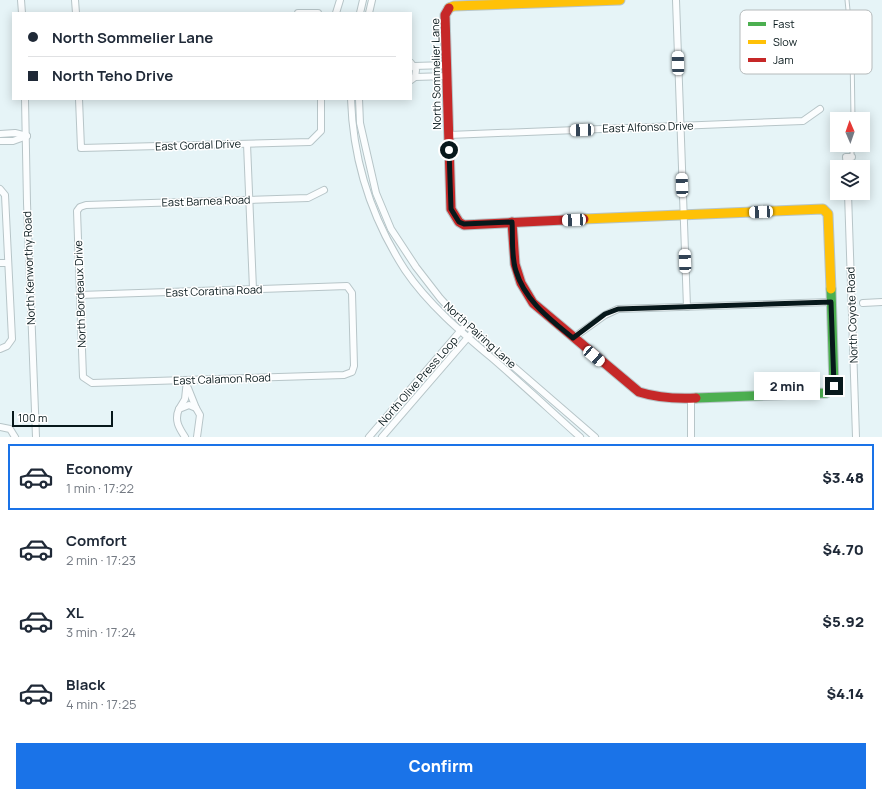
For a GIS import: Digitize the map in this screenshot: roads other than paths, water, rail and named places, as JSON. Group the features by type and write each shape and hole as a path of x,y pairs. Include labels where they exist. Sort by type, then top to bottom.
{"street":[{"path":"21,0 22,12"},
{"path":"75,0 76,12"},
{"path":"336,12 340,0"},
{"path":"360,12 363,0"},
{"path":"369,12 372,0"},
{"path":"486,2 620,0"},
{"path":"676,0 687,307"},
{"name":"North Sommelier Lane","path":"486,2 454,6 449,8 445,15 451,209 455,217 464,224 512,222"},
{"path":"447,65 413,65 416,70 413,78 447,76"},
{"name":"North Kenworthy Road","path":"25,100 27,136 27,203 36,437"},
{"name":"East Gordal Drive","path":"79,100 81,148 310,142 321,131 321,100"},
{"name":"North Pairing Lane","path":"351,100 352,121 358,164 372,206 385,236 406,271 433,304 460,331 580,437"},
{"name":"North Pairing Lane","path":"359,100 360,122 376,193 392,228 425,279 440,298 466,325 595,437"},
{"name":"East Alfonso Drive","path":"449,135 803,121 820,109"},
{"path":"0,134 16,133 27,136"},
{"path":"0,141 14,141 27,136"},
{"path":"247,144 253,289"},
{"path":"846,160 846,157 852,157"},
{"path":"0,189 5,195 12,338 7,346 0,349"},
{"name":"East Barnea Road","path":"86,205 308,198 324,190"},
{"name":"North Coyote Road","path":"848,200 856,437"},
{"name":"North Bordeaux Drive","path":"86,205 80,207 77,211 83,377 92,383"},
{"path":"823,209 828,214 834,386 832,390 826,393 695,399 654,397 638,392 541,311 525,292 516,272 512,222 684,215 823,209"},
{"path":"0,263 8,263"},
{"name":"East Coratina Road","path":"80,296 347,286 352,293 354,366 352,372"},
{"path":"573,338 605,314 618,309 831,302"},
{"path":"863,303 882,302"},
{"name":"North Olive Press Loop","path":"369,437 466,325"},
{"name":"North Olive Press Loop","path":"382,437 473,330"},
{"name":"East Calamon Road","path":"92,383 344,375 352,372"},
{"path":"187,380 189,392 200,415 197,437"},
{"path":"185,437 179,428 176,416 186,392 187,380"},
{"path":"691,437 695,399"},
{"path":"179,410 189,405 196,408"},
{"path":"0,427 10,429 15,437"}],"lane":[{"path":"847,0 848,10"},
{"path":"852,74 853,112"},
{"path":"852,152 852,157"}]}
